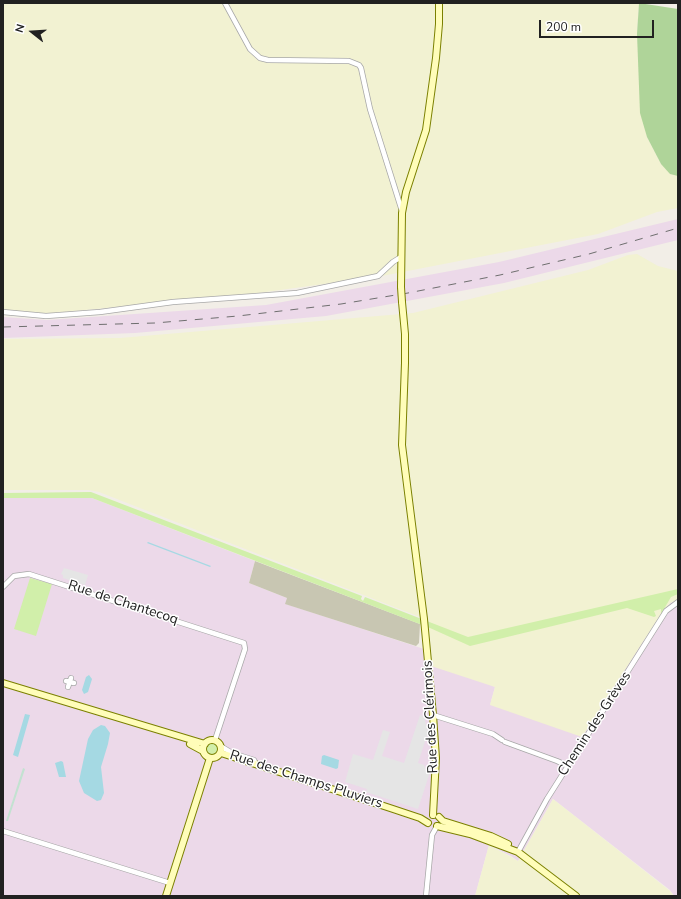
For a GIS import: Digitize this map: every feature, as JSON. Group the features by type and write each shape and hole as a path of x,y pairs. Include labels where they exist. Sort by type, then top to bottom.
{"street":[{"path":"225,3 250,49 260,58 268,60 349,61 361,68 370,109 402,212"},
{"name":"Rue des Clérimois","path":"434,816 436,758 433,715 424,619 402,445 405,348 401,287 401,257 402,212 408,186 426,130 437,44 439,3"},
{"path":"3,312 46,316 100,312 174,302 297,293 378,276 393,262 401,257"},
{"name":"Rue de Chantecoq","path":"3,587 14,576 26,573 239,640 245,644 245,649 215,740"},
{"name":"Chemin des Grèves","path":"518,852 568,766 666,611 678,602"},
{"path":"3,683 23,687 191,741 204,747"},
{"path":"3,687 23,691 182,742 204,747"},
{"path":"433,715 486,732 503,741 568,766"},
{"path":"209,740 215,740 221,750 215,758 210,758 205,755 204,747 209,740"},
{"name":"Rue des Champs Pluviers","path":"221,750 256,764 420,818 429,824"},
{"path":"166,896 210,758"},
{"name":"Rue des Champs Pluviers","path":"390,808 434,816 443,821 491,836 515,848 518,852"},
{"path":"426,896 432,835 440,821 434,816 428,820 428,871"},
{"path":"429,824 433,827 437,826 470,834 518,852 575,896"},
{"path":"3,831 170,883"}],"shaded area":[{"path":"678,219 678,240 504,283 326,316 135,333 3,338 3,317 47,320 266,305 499,262"},
{"path":"3,498 92,498 255,561 249,583 287,598 286,604 424,649 495,687 490,705 646,639 670,603 678,600 678,896 674,896 670,890 553,799 518,861 489,845 475,896 3,896"},
{"path":"255,561 420,624 419,643 416,646 285,604 287,598 249,583"},
{"path":"64,568 88,575 85,585 63,578 63,575 61,574"},
{"path":"420,715 424,717 428,732 418,763 424,765 426,771 430,772 418,809 366,792 367,789 345,782 353,754 373,760 383,730 390,732 382,756 404,763"}],"green space":[{"path":"3,3 639,3 637,34 647,137 661,164 678,176 678,208 657,212 598,234 382,276 244,295 43,314 3,311"},
{"path":"639,3 678,9 678,176 670,174 661,164 647,137 640,113 637,34"},
{"path":"637,254 658,266 678,271 678,600 670,603 655,623 582,737 490,705 495,687 431,666 425,617 420,617 99,492 89,490 3,490 3,339 120,338 413,313 588,270 628,255"},
{"path":"91,492 362,596 361,599 363,601 365,597 468,637 678,589 678,594 671,597 661,614 661,609 654,611 656,616 654,617 627,608 470,646 430,628 92,498 3,498 3,493"},
{"path":"30,578 52,584 36,636 14,629"},
{"path":"213,742 218,744 220,749 218,754 213,756 208,754 206,749 208,744"},
{"path":"23,768 25,769 8,821 6,821"},
{"path":"553,799 670,891 674,896 475,896 489,845 518,861"}],"water":[{"path":"148,542 211,566 210,567 147,543"},
{"path":"89,675 92,679 88,692 84,694 82,690 86,677"},
{"path":"25,714 30,715 18,757 13,755"},
{"path":"101,725 105,726 110,733 101,767 104,793 101,800 97,801 84,793 79,781 88,739 93,730"},
{"path":"324,755 339,760 338,768 336,769 321,764 322,756"},
{"path":"61,761 63,762 66,777 59,777 55,763"}],"railway":[{"path":"3,327 155,323 238,316 341,304 408,293 500,275 589,254 678,228"}]}
